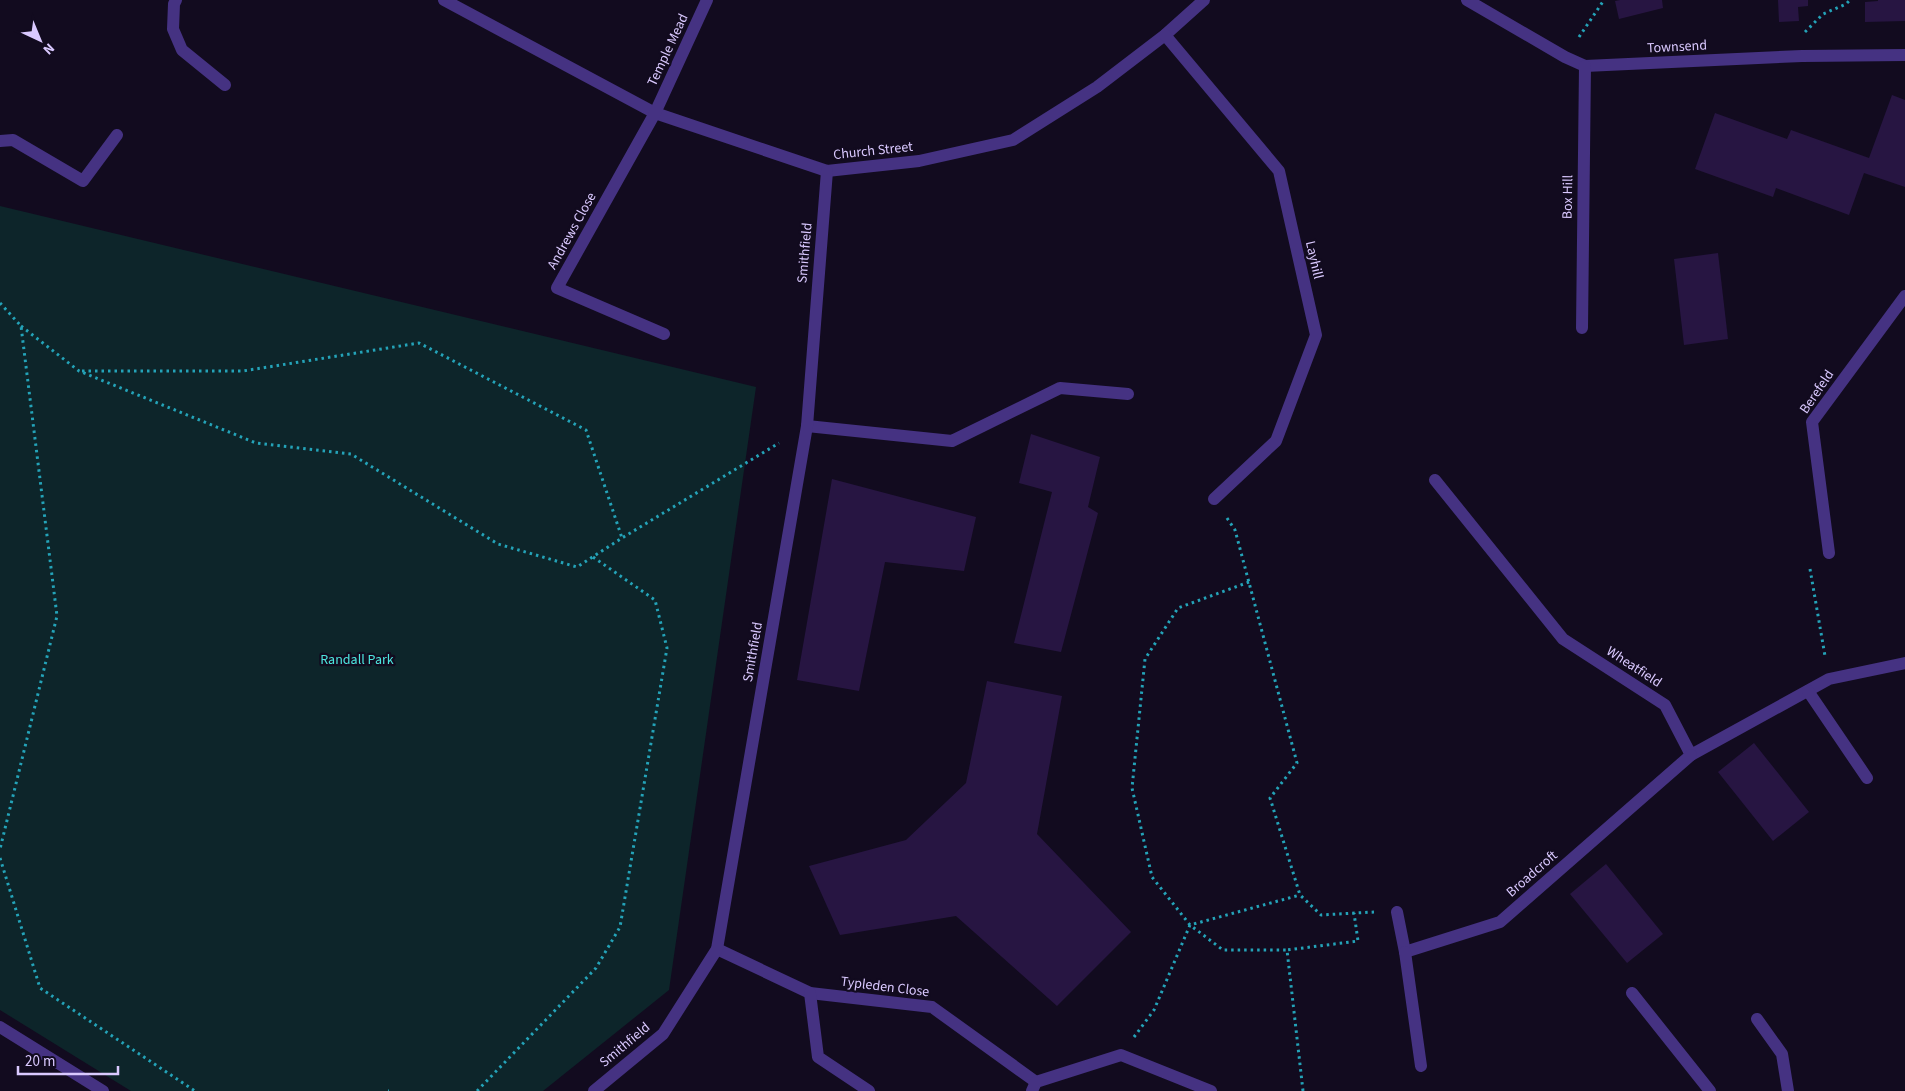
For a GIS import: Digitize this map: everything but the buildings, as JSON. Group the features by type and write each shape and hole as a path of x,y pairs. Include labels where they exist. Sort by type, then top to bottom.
{"street":[{"path":"176,0 174,4 173,29 182,50 226,84"},
{"name":"Church Street","path":"444,0 655,113 827,170 919,161 1013,140 1096,87 1166,36 1204,0"},
{"name":"Temple Mead","path":"655,113 707,0"},
{"name":"Townsend","path":"1467,0 1584,66 1802,56 1905,55"},
{"name":"Layhill","path":"1166,36 1279,171 1316,334 1276,440 1214,499"},
{"name":"Box Hill","path":"1582,328 1584,66"},
{"name":"Andrews Close","path":"655,113 557,288 664,334"},
{"path":"0,141 13,140 83,181 117,135"},
{"name":"Smithfield","path":"594,1091 663,1034 717,949 807,426 827,170"},
{"name":"Berefeld","path":"1830,553 1812,422 1905,296"},
{"path":"807,426 952,441 1060,388 1128,394"},
{"name":"Wheatfield","path":"1435,480 1563,639 1665,705 1691,755"},
{"path":"1691,755 1829,679 1905,662"},
{"path":"1808,691 1868,778"},
{"name":"Broadcroft","path":"1406,952 1500,922 1691,755"},
{"path":"1397,912 1406,952 1421,1066"},
{"name":"Typleden Close","path":"717,949 810,993 932,1007 1034,1087 1121,1055"},
{"path":"810,993 818,1057 869,1091"},
{"path":"1632,993 1710,1091"},
{"path":"1757,1020 1782,1054 1788,1091"},
{"path":"0,1027 103,1091"},
{"path":"1121,1055 1211,1091"}],"path":[{"path":"1565,57 1604,0"},
{"path":"1802,56 1803,34 1823,14 1846,4 1850,0"},
{"path":"0,303 21,326 79,371 256,443 352,454 498,544 577,567 807,426"},
{"path":"0,849 57,616 21,326"},
{"path":"79,371 243,371 419,342 586,430 622,538"},
{"path":"1214,499 1235,530 1297,763 1270,798 1300,895 1321,915 1397,912"},
{"path":"1829,679 1808,557 1830,553"},
{"path":"477,1091 596,968 620,926 667,648 655,600 593,557"},
{"path":"1249,582 1178,608 1145,659 1132,788 1152,876 1190,925 1223,950 1287,950 1358,941 1354,913"},
{"path":"0,858 40,988 195,1091"},
{"path":"1190,925 1300,895"},
{"path":"1121,1055 1154,1010 1190,925"},
{"path":"1287,950 1303,1091"}],"green space":[{"name":"Randall Park","path":"0,206 756,387 669,990 543,1091 131,1091 0,1010"}]}
